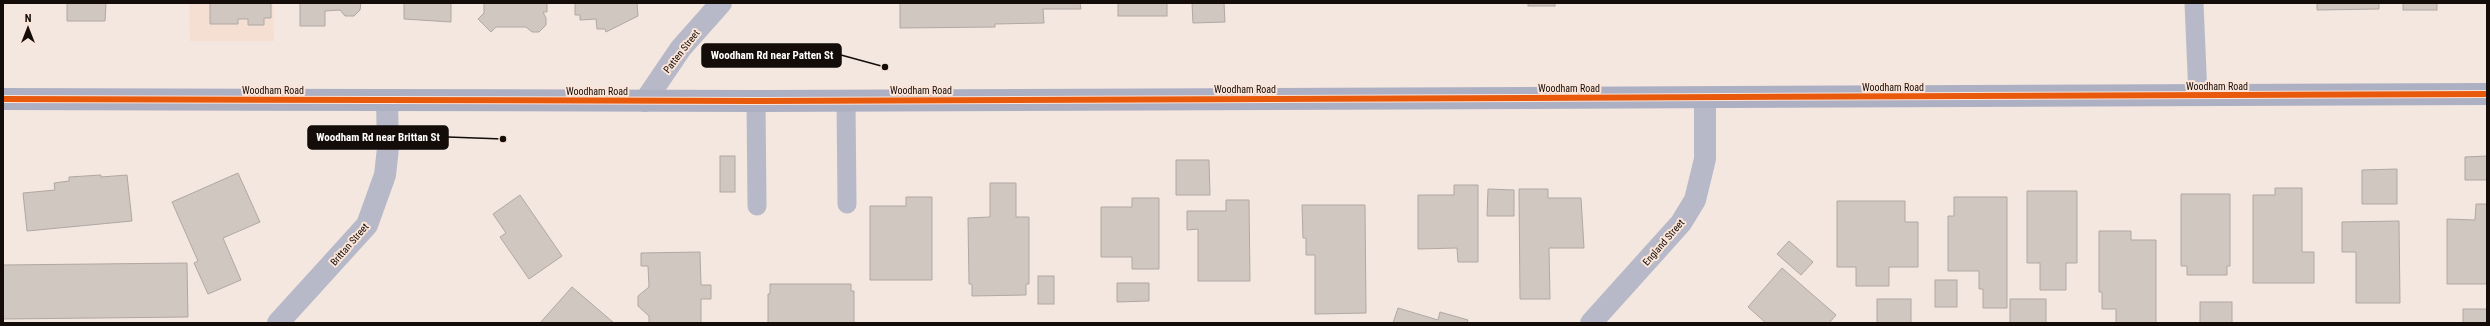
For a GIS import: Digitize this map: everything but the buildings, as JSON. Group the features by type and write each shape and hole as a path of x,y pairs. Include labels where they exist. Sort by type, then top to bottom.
{"main road":[{"name":"Woodham Road","path":"3,99 756,101 2487,94"}],"street":[{"name":"Patten Street","path":"645,101 681,48 722,3"},
{"name":"England Street","path":"1591,323 1681,223 1695,200 1705,159 1705,98"},
{"name":"Brittan Street","path":"278,323 367,225 385,174 388,148 387,100"}],"lane":[{"path":"2194,3 2198,96"},
{"path":"846,100 847,204"},
{"path":"756,101 757,206"}],"shaded area":[{"path":"189,3 273,3 274,41 190,41"}],"cycle path":[{"path":"3,99 756,101 2487,94"}],"place":[{"name":"Woodham Rd near Patten St","path":"885,67"},
{"name":"Woodham Rd near Brittan St","path":"503,139"}]}
